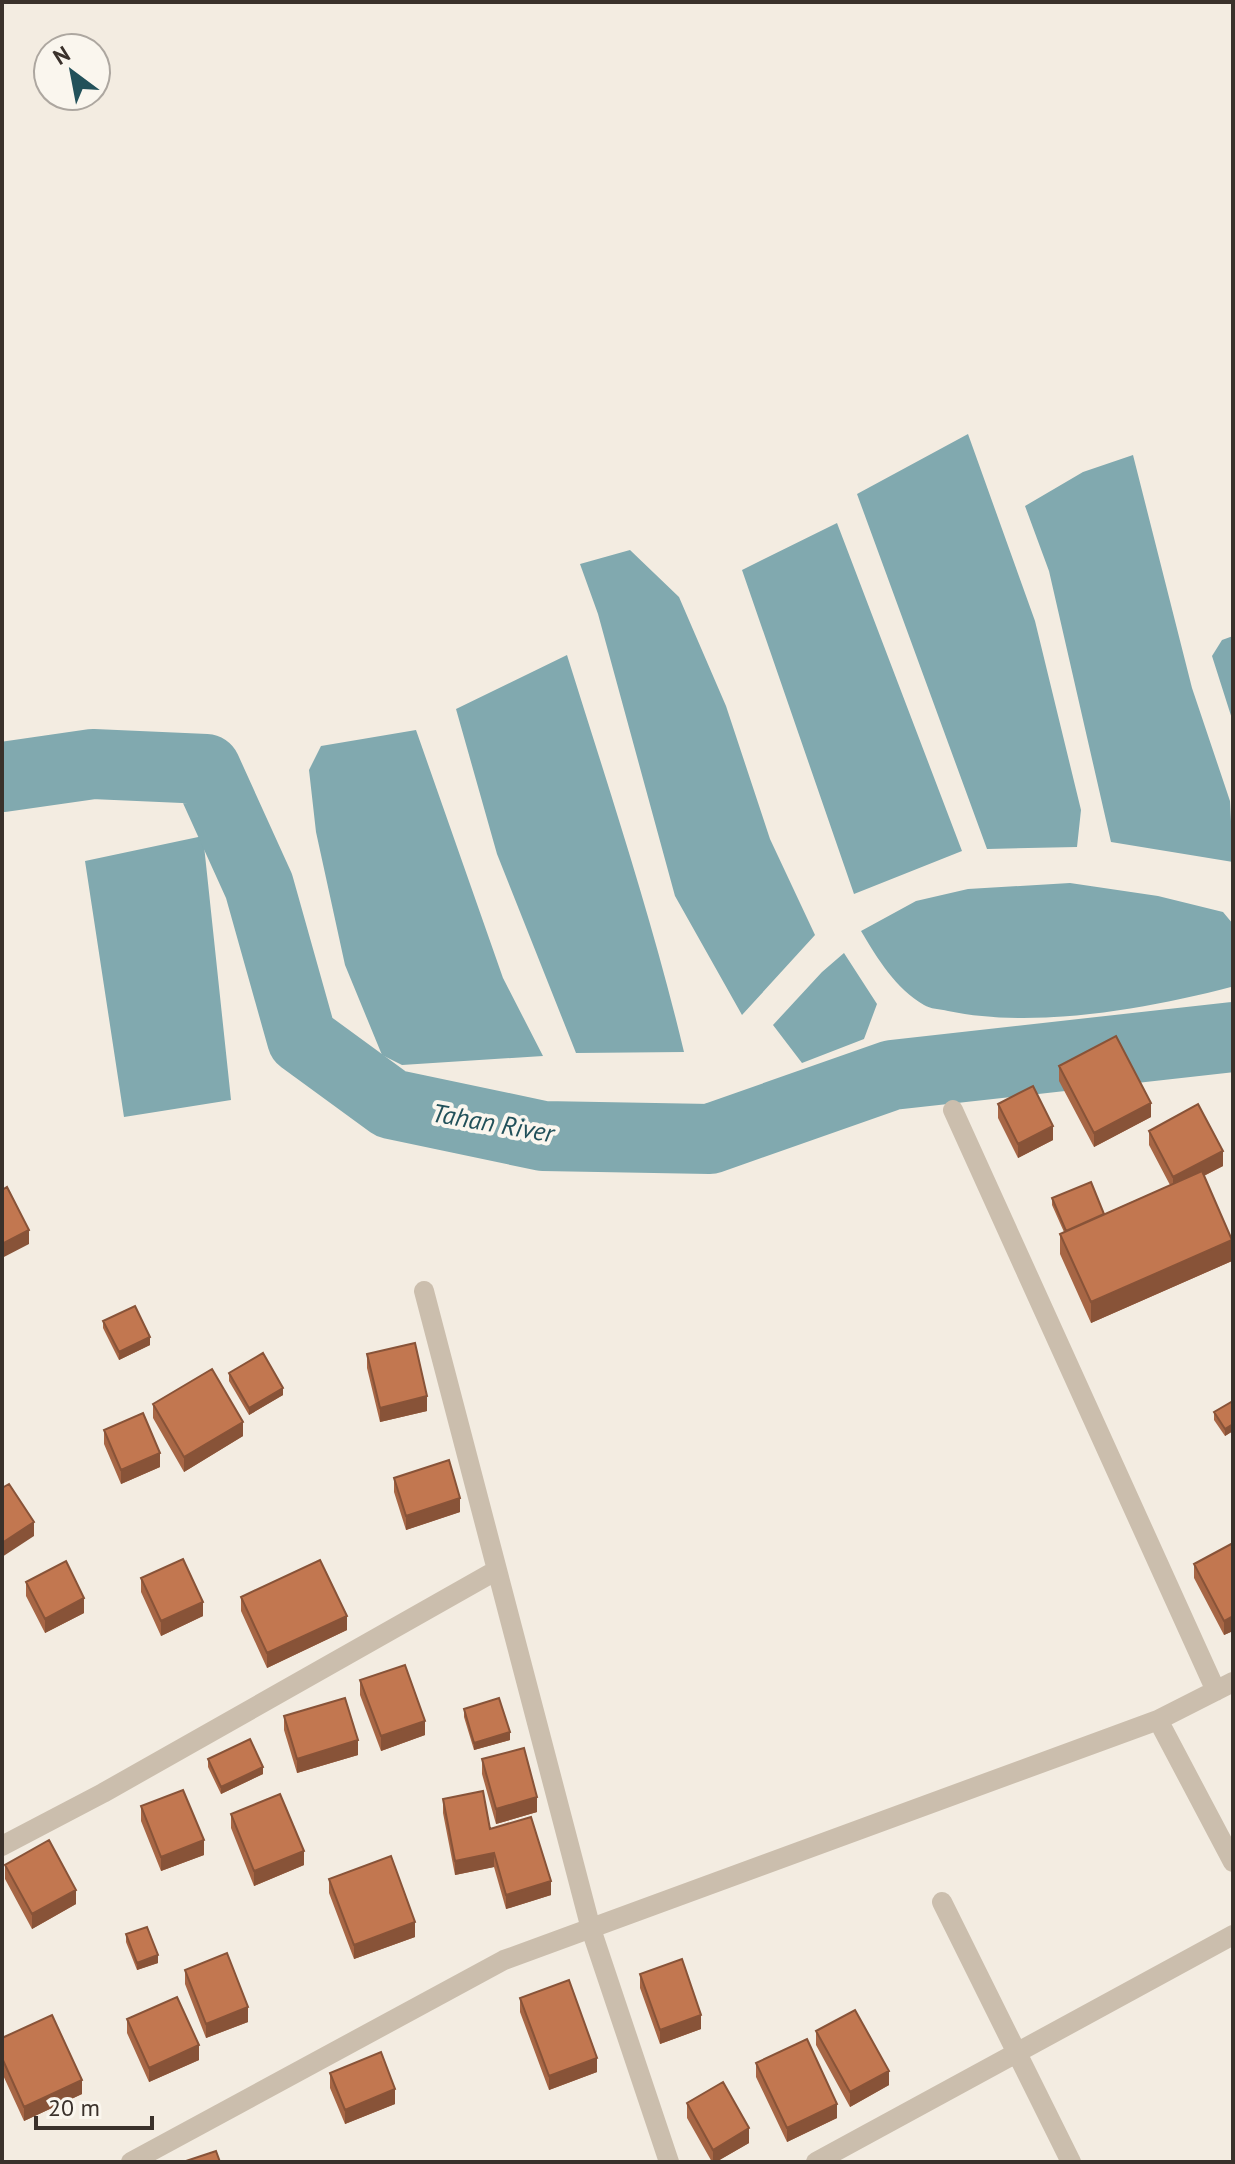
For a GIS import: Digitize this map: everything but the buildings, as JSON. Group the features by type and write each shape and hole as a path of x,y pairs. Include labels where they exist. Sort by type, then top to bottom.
{"street":[{"path":"131,2162 504,1960 1158,1720 1225,1686 953,1110"},
{"path":"424,1291 591,1929 669,2162"},
{"path":"2,1846 103,1793 497,1570"},
{"path":"1158,1720 1233,1862"},
{"path":"942,1902 1071,2162"},
{"path":"816,2162 1233,1935"}],"water":[{"path":"968,434 1035,621 1081,810 1077,847 987,849 857,494"},
{"path":"1133,455 1192,688 1230,801 1233,862 1111,842 1049,571 1025,506 1083,472"},
{"path":"837,523 962,851 854,894 742,570"},
{"path":"630,550 679,597 726,706 770,839 815,935 742,1015 675,896 598,614 580,564"},
{"path":"1233,636 1233,722 1212,656 1222,640"},
{"path":"567,655 644,902 684,1052 576,1053 497,854 456,709"},
{"path":"416,730 503,978 543,1056 402,1065 382,1055 345,965 316,832 309,770 321,746"},
{"path":"203,836 231,1100 124,1117 85,861"},
{"path":"1070,883 1158,896 1223,912 1233,924 1231,987 1163,1003 1090,1014 1017,1018 981,1016 926,1006 914,998 896,982 861,931 916,901 968,889"},
{"path":"844,953 877,1004 864,1039 802,1063 773,1025"}],"waterway":[{"name":"Tahan River","path":"2,777 93,764 206,769 259,886 302,1039 391,1104 543,1136 710,1139 892,1075 1233,1037"}]}
